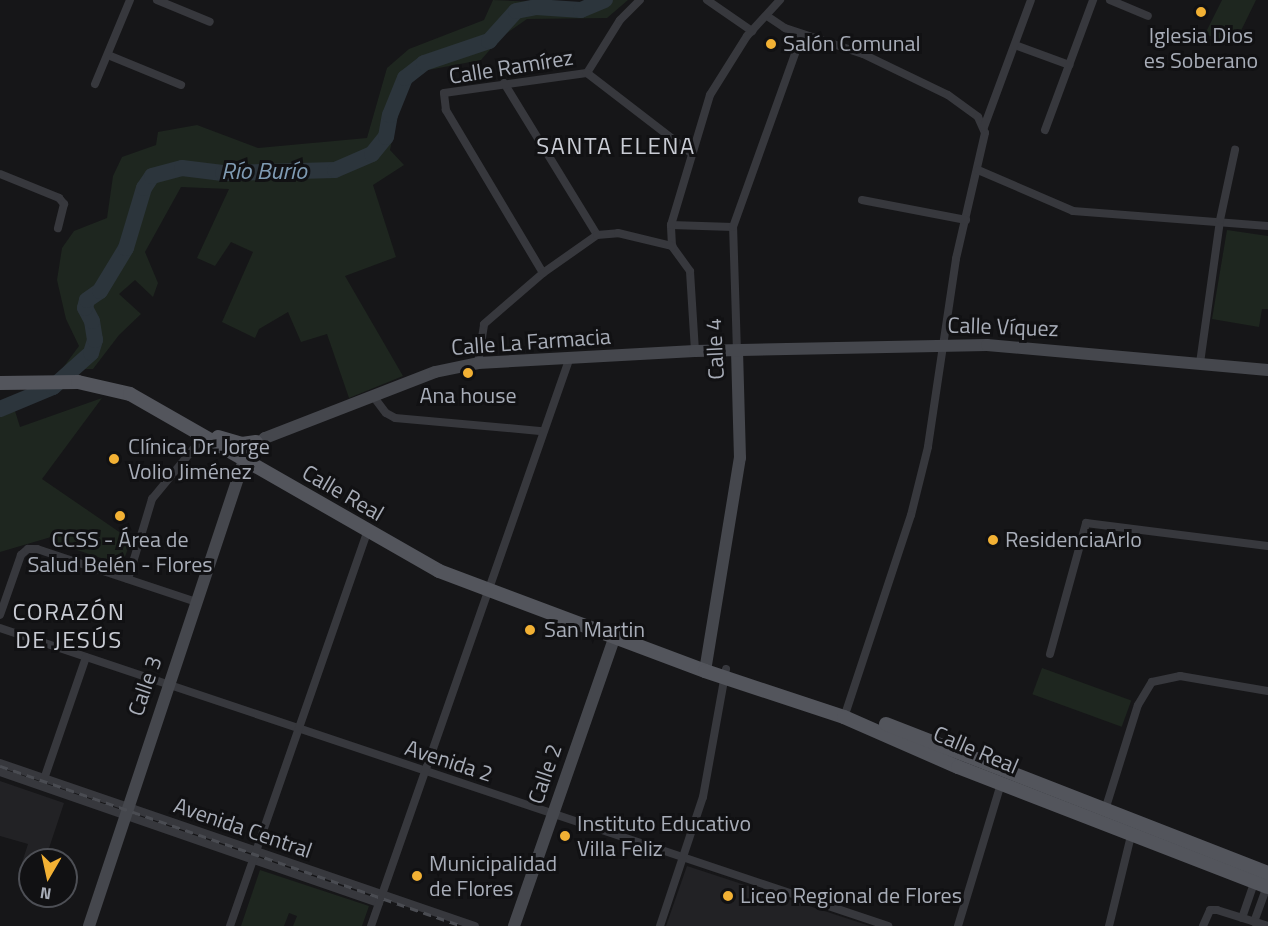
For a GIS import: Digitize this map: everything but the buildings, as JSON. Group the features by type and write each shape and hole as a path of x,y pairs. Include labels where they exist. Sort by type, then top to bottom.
{"main road":[{"name":"Calle Víquez","path":"737,352 945,345 1014,346 1268,370"},
{"name":"Calle La Farmacia","path":"256,442 435,372 478,363 569,360 695,351 737,352"},
{"name":"Calle 4","path":"706,667 740,458 737,352"},
{"name":"Calle Real","path":"0,383 78,382 130,394 410,558 489,590 667,655 845,712 953,751 1186,842 1264,882"},
{"path":"204,436 242,444 256,442"},
{"path":"244,460 256,442"},
{"name":"Calle 3","path":"89,926 125,812 244,460"},
{"name":"Calle 2","path":"514,926 615,636"},
{"name":"Calle Real","path":"845,712 1001,784 1131,836 1264,882"},
{"path":"953,751 969,764 994,774 1001,784 1005,780 1037,784"},
{"path":"1052,803 1098,814 1105,810 1108,817 1127,826 1131,836 1141,833 1186,842"}],"street":[{"path":"95,84 130,0"},
{"path":"157,0 210,21"},
{"path":"587,73 620,20 640,0"},
{"path":"707,0 752,30"},
{"path":"695,351 690,271 672,246 671,225 710,95 722,70 752,30 780,0"},
{"path":"845,712 911,515 928,447 945,345 949,297 978,170 984,128 1031,0"},
{"path":"1045,130 1093,0"},
{"path":"1110,0 1148,16"},
{"path":"767,16 802,34 863,54 948,94 966,105 984,128"},
{"name":"Calle 4","path":"737,352 733,227 802,34"},
{"path":"1015,45 1069,65"},
{"path":"108,55 181,85"},
{"name":"Calle Ramírez","path":"543,273 442,101 446,91 587,73 691,153"},
{"path":"504,83 597,234"},
{"path":"1200,363 1220,220 1235,150"},
{"path":"978,170 1073,211 1220,220 1268,226"},
{"path":"0,174 59,198 64,204 58,228"},
{"path":"862,200 966,220"},
{"path":"671,225 733,227"},
{"path":"478,363 484,324 543,273 597,234 618,233 672,246"},
{"path":"371,926 489,590 542,431 569,360"},
{"path":"372,396 386,413 395,418 542,431"},
{"path":"128,579 152,499 204,436"},
{"path":"1050,654 1086,523 1268,546"},
{"path":"230,926 367,531"},
{"path":"0,615 21,555 28,549 37,549 196,602"},
{"name":"Avenida 2","path":"0,628 683,860 888,926"},
{"path":"43,782 86,657"},
{"path":"660,926 703,797 725,673"},
{"path":"1105,810 1138,705 1152,682 1180,676 1268,691"},
{"name":"Avenida Central","path":"0,763 43,782 125,812 381,899 475,926"},
{"name":"Avenida Central","path":"0,772 43,782"},
{"path":"958,926 1001,784"},
{"path":"1109,926 1131,836"},
{"path":"1242,918 1264,882"},
{"path":"1254,922 1264,882"},
{"path":"1203,926 1209,910 1268,926"}],"shaded area":[{"path":"493,0 582,4 587,0 628,0 607,18 527,19 501,37 481,60 423,71 404,83 390,150 404,165 373,185 396,257 345,276 403,376 349,398 327,334 301,342 288,312 259,329 255,338 222,322 253,252 231,242 215,266 197,258 229,189 181,187 145,252 158,283 153,297 135,280 119,294 141,314 119,335 93,369 62,369 79,346 66,319 57,280 62,248 74,231 107,218 113,176 122,157 156,145 158,132 197,125 258,148 367,138 387,68 409,49 484,20"},
{"path":"1222,0 1256,0 1234,45 1205,34"},
{"path":"1227,230 1268,236 1268,309 1262,309 1259,327 1212,319"},
{"path":"102,398 42,479 131,540 122,565 50,541 51,537 0,552 0,416 15,411 20,427"},
{"path":"1042,668 1131,700 1122,727 1032,694"},
{"path":"0,781 64,803 49,848 27,848 28,844 0,836"},
{"name":"Liceo Regional de Flores","path":"687,866 870,926 666,926"},
{"path":"260,870 369,906 362,926 293,926 297,916 289,913 284,926 241,926"}],"waterway":[{"name":"Río Burío","path":"0,409 53,387 91,353 95,340 92,321 85,308 87,300 100,291 126,248 144,188 152,176 182,168 223,173 335,170 372,154 386,137 390,115 405,78 424,63 489,41 516,11 536,7 581,10 605,0"}],"railway":[{"path":"0,766 462,926"}],"place":[{"name":"Iglesia Dios es Soberano","path":"1201,12"},
{"name":"Salón Comunal","path":"771,44"},
{"name":"Ana house","path":"468,373"},
{"name":"Clínica Dr. Jorge Volio Jiménez","path":"114,459"},
{"name":"CCSS - Área de Salud Belén - Flores","path":"120,516"},
{"name":"ResidenciaArlo","path":"993,540"},
{"name":"San Martin","path":"530,630"},
{"name":"Instituto Educativo Villa Feliz","path":"565,836"},
{"name":"Municipalidad de Flores","path":"417,876"},
{"name":"Liceo Regional de Flores","path":"728,896"}],"district":[{"name":"SANTA ELENA","path":"616,146"},
{"name":"CORAZÓN DE JESÚS","path":"69,626"}]}
